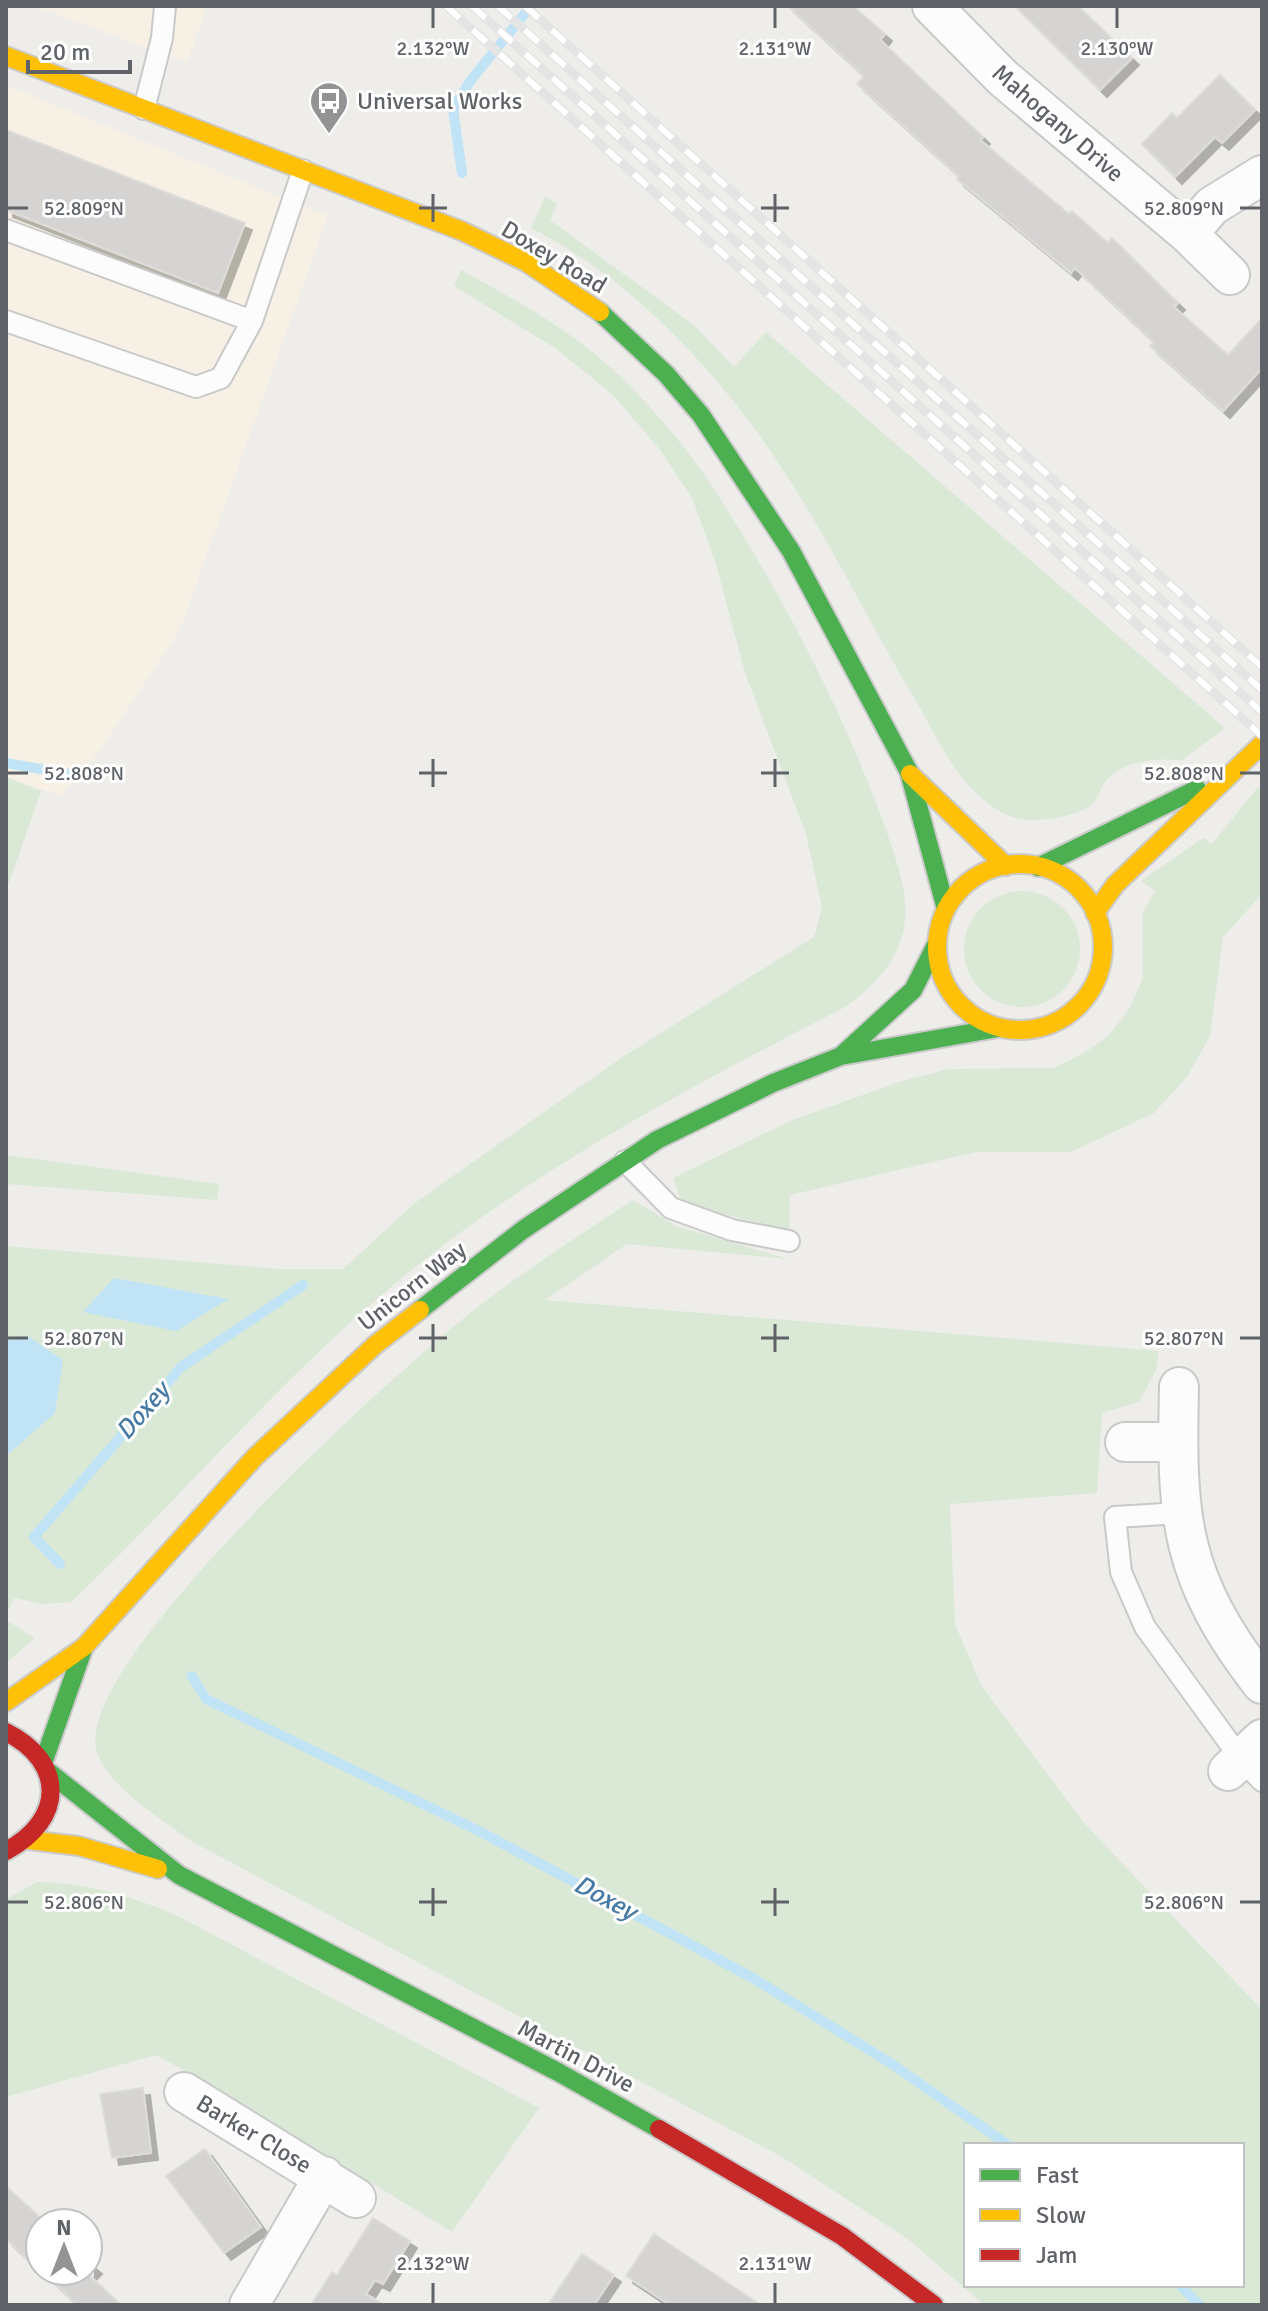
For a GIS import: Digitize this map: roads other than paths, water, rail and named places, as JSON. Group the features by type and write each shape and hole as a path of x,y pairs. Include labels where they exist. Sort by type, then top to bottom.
{"main road":[{"name":"Doxey Road","path":"7,58 303,170 506,252 585,299 663,368 708,422 751,486 804,574 910,774 933,874 946,909"},
{"path":"1095,913 1115,885 1256,750"},
{"name":"Doxey Road","path":"910,774 1006,866"},
{"path":"1038,867 1225,777"},
{"path":"1006,866 1038,867 1072,883 1095,913 1103,939 1101,966 1091,990 1083,1001 1051,1025 1025,1030 998,1028 972,1016 952,996 940,971 937,943 946,909 961,889 982,874 1006,866"},
{"name":"Unicorn Way","path":"841,1056 913,990 937,943"},
{"name":"Unicorn Way","path":"6,1702 84,1647 255,1457 375,1345 524,1229 625,1161 683,1127 773,1083 841,1056 998,1028"},
{"name":"Unicorn Way","path":"29,1840 44,1823 48,1811 51,1799 46,1768 84,1647"},
{"name":"Martin Drive","path":"6,1732 18,1736 46,1768 179,1875"},
{"path":"6,1851 29,1840"},
{"name":"Martin Drive","path":"29,1840 79,1846 179,1875 558,2072 749,2179 842,2236 934,2305"}],"street":[{"name":"Mahogany Drive","path":"932,6 1003,78 1188,234 1230,275"},
{"path":"1188,234 1212,206 1262,175"},
{"path":"1179,1387 1181,1513 1196,1577 1227,1639 1262,1684"},
{"path":"1125,1442 1178,1442"},
{"name":"Barker Close","path":"184,2092 356,2198"},
{"name":"Barker Close","path":"249,2305 324,2176"}],"lane":[{"path":"144,109 162,38 165,6"},
{"path":"6,321 196,387 221,378 252,321 303,170"},
{"path":"6,230 252,321"},
{"path":"625,1161 671,1208 732,1230 789,1241"},
{"path":"1181,1513 1115,1517 1121,1572 1145,1627 1248,1762"}],"water":[{"path":"114,1278 228,1299 176,1331 83,1312"},
{"path":"26,1335 63,1360 55,1413 6,1456 6,1341"}],"waterway":[{"name":"Doxey","path":"462,173 453,109 471,80 531,6"},
{"path":"6,763 76,775"},
{"name":"Doxey","path":"60,1564 34,1537 181,1367 303,1285"},
{"name":"Doxey","path":"192,1676 206,1699 481,1832 753,1978 892,2064 1005,2143"},
{"name":"Doxey","path":"1182,2287 1199,2305"}],"railway":[{"path":"446,6 1262,736"},
{"path":"472,6 1262,712"},
{"path":"498,6 1262,690"},
{"path":"525,6 1262,667"}],"place":[{"name":"Universal Works","path":"329,135"}]}
